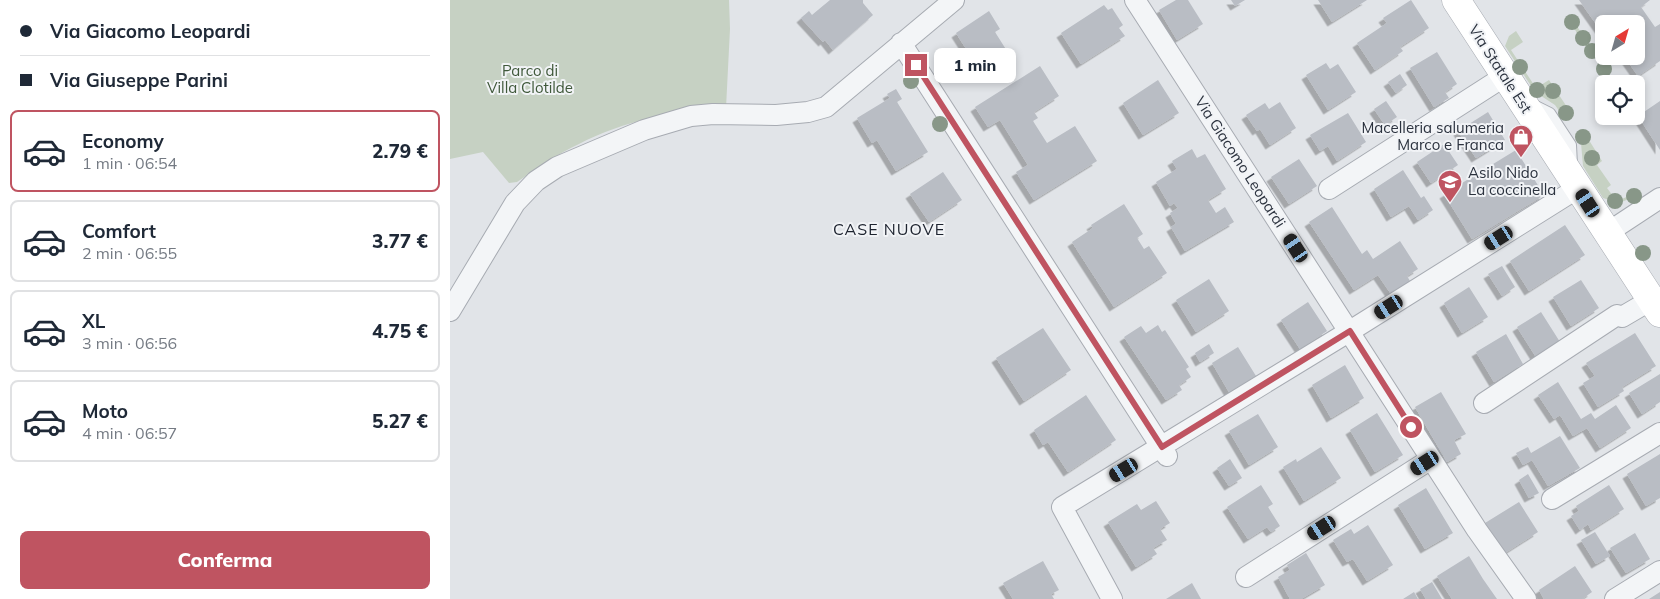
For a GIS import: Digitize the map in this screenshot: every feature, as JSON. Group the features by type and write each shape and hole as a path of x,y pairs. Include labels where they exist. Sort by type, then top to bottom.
{"street":[{"path":"450,311 516,203 536,181 557,167 644,130 691,116 713,114 776,115 808,112 826,107 901,42 954,0"},
{"name":"Via Giacomo Leopardi","path":"1135,0 1477,530 1526,599"},
{"name":"Via Statale Est","path":"1456,0 1656,307"},
{"path":"901,42 1165,451"},
{"path":"1329,189 1511,86"},
{"path":"1112,599 1062,507 1165,451 1575,183"},
{"path":"1607,233 1660,198"},
{"path":"1484,403 1617,315 1622,317 1656,307"},
{"path":"1552,499 1660,433"},
{"path":"1246,576 1431,459"},
{"path":"1615,599 1660,571"}],"green space":[{"name":"Parco di Villa Clotilde","path":"450,0 729,0 730,29 726,108 670,114 614,129 563,152 517,182 509,183 483,152 450,159"},
{"path":"1571,17 1595,54 1592,56 1568,19"},
{"path":"1516,31 1523,42 1511,50 1536,88 1549,80 1571,113 1564,118 1555,105 1535,92 1505,46 1509,36"},
{"path":"1582,129 1602,161 1597,165 1611,185 1607,188 1613,196 1622,199 1637,192 1639,195 1619,203 1603,198 1583,166 1581,143 1575,134"}],"building":[{"path":"830,0 863,0 863,3 873,15 833,50 801,18 809,11 812,15"},
{"path":"1176,0 1188,0 1203,24 1177,40 1159,10"},
{"path":"1231,0 1245,0 1235,6"},
{"path":"1318,0 1367,0 1332,22"},
{"path":"1411,0 1429,28 1400,47 1403,51 1375,70 1357,43 1387,23 1383,18"},
{"path":"1579,0 1650,0 1641,7 1655,27 1660,24 1660,61 1639,75 1637,75 1630,65 1645,65 1645,15 1595,15 1595,22"},
{"path":"1104,5 1108,10 1112,8 1123,25 1119,28 1125,36 1081,64 1061,33"},
{"path":"989,11 1000,29 995,32 1007,51 979,69 956,33"},
{"path":"1437,52 1457,84 1445,92 1449,98 1434,107 1410,68"},
{"path":"1326,63 1330,69 1338,64 1356,92 1328,110 1306,75"},
{"path":"1040,66 1059,96 1034,112 1038,118 1033,121 1047,143 1075,126 1097,161 1034,200 1016,172 1028,165 1000,120 988,127 975,107"},
{"path":"1400,74 1407,85 1396,93 1388,82"},
{"path":"1158,80 1179,113 1143,135 1123,103"},
{"path":"896,89 902,99 897,102 928,152 896,171 877,140 872,143 857,118 890,98 887,94"},
{"path":"1386,101 1397,117 1385,125 1374,109"},
{"path":"1660,101 1660,150 1644,125 1645,111"},
{"path":"1280,102 1296,128 1270,145 1260,129 1257,131 1246,115 1265,103 1269,109"},
{"path":"1488,112 1505,140 1476,158 1458,131"},
{"path":"1348,113 1366,142 1337,161 1328,146 1320,151 1310,135"},
{"path":"1444,144 1458,165 1431,183 1417,162"},
{"path":"1192,149 1197,158 1205,154 1226,189 1208,200 1216,213 1225,207 1234,222 1185,251 1171,227 1176,224 1170,213 1178,208 1174,203 1170,206 1156,182 1177,169 1172,161"},
{"path":"1516,150 1544,195 1472,239 1444,194"},
{"path":"1299,159 1317,186 1289,204 1271,177"},
{"path":"1403,170 1421,198 1424,196 1433,210 1418,220 1409,206 1391,217 1374,189"},
{"path":"943,172 962,200 929,222 910,194"},
{"path":"1124,204 1143,234 1137,238 1144,249 1149,246 1167,273 1114,307 1072,242 1093,228 1091,225"},
{"path":"1332,207 1362,254 1367,250 1373,259 1400,241 1418,269 1407,276 1410,281 1391,294 1378,275 1354,290 1309,222"},
{"path":"1565,225 1585,255 1529,291 1510,261"},
{"path":"1502,266 1515,287 1502,296 1488,274"},
{"path":"1209,279 1229,311 1196,332 1176,300"},
{"path":"1581,280 1599,308 1571,326 1553,297"},
{"path":"1469,287 1488,317 1462,333 1444,303"},
{"path":"1308,302 1327,331 1300,349 1281,320"},
{"path":"1541,312 1560,342 1536,357 1517,327"},
{"path":"1158,325 1162,332 1165,330 1189,367 1186,369 1191,377 1179,385 1182,390 1166,400 1124,337 1141,326 1146,333"},
{"path":"1043,328 1071,370 1024,401 996,358"},
{"path":"1635,333 1656,366 1622,387 1624,391 1598,407 1583,383 1595,376 1586,363"},
{"path":"1506,334 1523,364 1494,382 1476,352"},
{"path":"1209,344 1214,353 1200,362 1195,353"},
{"path":"1238,347 1256,376 1229,392 1212,363"},
{"path":"1345,365 1364,398 1331,418 1312,385"},
{"path":"1660,374 1660,402 1642,414 1629,393"},
{"path":"1558,382 1581,419 1591,413 1595,419 1616,405 1631,428 1600,448 1587,428 1573,436 1560,415 1554,419 1538,395"},
{"path":"1441,392 1466,434 1454,440 1461,454 1447,462 1415,407"},
{"path":"1086,395 1116,440 1068,472 1048,442 1043,445 1034,430"},
{"path":"1377,413 1403,455 1375,472 1350,430"},
{"path":"1258,414 1278,447 1249,465 1229,431"},
{"path":"1560,436 1580,468 1548,486 1532,460 1523,465 1516,453 1528,447 1531,453"},
{"path":"1321,447 1341,478 1304,501 1283,467 1296,459 1297,462"},
{"path":"1660,454 1660,498 1646,506 1627,474"},
{"path":"1230,459 1242,478 1229,486 1217,468"},
{"path":"1528,474 1539,493 1529,498 1519,480"},
{"path":"1261,485 1273,504 1268,507 1280,526 1271,532 1267,527 1248,539 1227,507"},
{"path":"1609,485 1624,509 1591,530 1588,524 1580,530 1571,516 1579,511 1576,506"},
{"path":"1426,488 1453,533 1425,549 1398,505"},
{"path":"1156,501 1170,523 1160,529 1167,540 1153,548 1157,554 1136,567 1108,522 1137,504 1141,510"},
{"path":"1519,502 1538,532 1505,553 1485,523"},
{"path":"1368,525 1393,565 1367,581 1353,559 1347,562 1333,540 1351,529 1354,534"},
{"path":"1595,532 1610,556 1596,564 1581,540"},
{"path":"1635,533 1650,559 1626,573 1610,548"},
{"path":"1306,553 1325,585 1301,599 1290,599 1278,577 1290,570 1287,565"},
{"path":"1469,556 1497,599 1452,599 1437,576"},
{"path":"1043,561 1059,590 1051,594 1054,599 1013,599 1003,583"},
{"path":"1575,566 1592,592 1582,599 1544,599 1539,590"},
{"path":"1432,582 1442,599 1426,599 1420,589"},
{"path":"1192,583 1201,599 1166,599"},
{"path":"1414,592 1418,599 1403,599"},
{"path":"1660,592 1660,599 1649,599"}],"place":[{"name":"Macelleria salumeria Marco e Franca","path":"1521,158"},
{"name":"Asilo Nido La coccinella","path":"1450,203"}],"district":[{"name":"CASE NUOVE","path":"889,229"}],"route":[{"path":"916,65 1162,447 1350,331 1411,427"}]}
